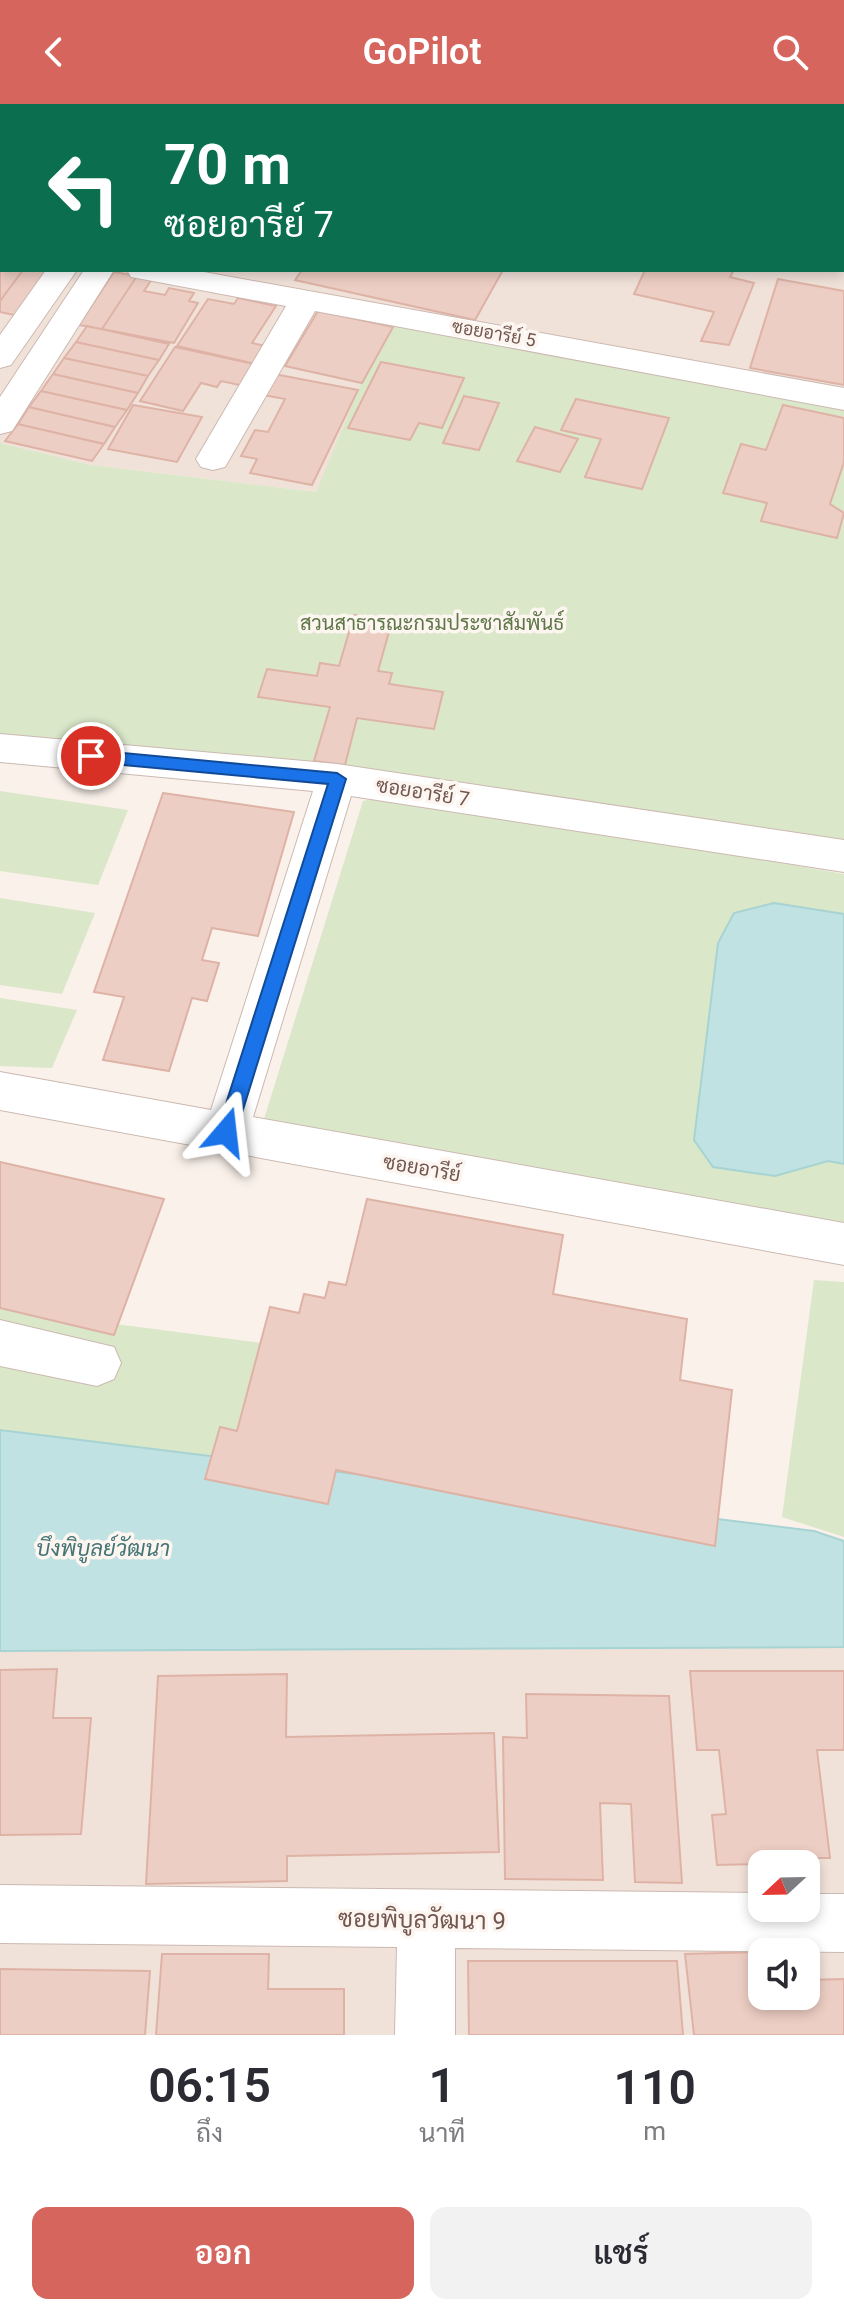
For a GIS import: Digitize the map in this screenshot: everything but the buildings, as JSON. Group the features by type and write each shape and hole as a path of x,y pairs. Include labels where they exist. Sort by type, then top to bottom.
{"street":[{"path":"0,358 61,272"},
{"path":"0,423 98,272"},
{"name":"ซอยอารีย์ 5","path":"153,272 844,399"},
{"path":"213,459 306,299"},
{"name":"ซอยอารีย์ 7","path":"0,748 337,779 844,856"},
{"path":"226,1132 337,779"},
{"name":"ซอยอารีย์","path":"0,1091 844,1244"},
{"path":"0,1343 97,1363"},
{"name":"ซอยพิบูลวัฒนา 9","path":"0,1914 844,1923"},
{"path":"425,2035 426,1920"}],"shaded area":[{"path":"0,272 844,272 844,541 345,429 316,492 91,465 0,443"},
{"path":"844,1647 844,2035 0,2035 0,1651"}],"green space":[{"name":"สวนสาธารณะกรมประชาสัมพันธ์","path":"388,319 844,409 844,850 0,736 0,443 91,465 316,492"},
{"path":"0,791 128,810 98,885 0,871"},
{"path":"388,794 844,874 844,914 774,903 734,913 718,943 775,1176 828,1161 844,1164 844,1223 264,1119 363,801"},
{"path":"0,898 95,913 62,994 0,985"},
{"path":"0,998 77,1010 52,1068 0,1066"},
{"path":"814,1280 844,1282 844,1537 782,1517"},
{"path":"0,1309 278,1345 234,1460 0,1429"}],"water":[{"path":"774,903 844,914 844,1164 828,1161 775,1176 713,1167 694,1140 718,943 734,913"},
{"name":"บึงพิบูลย์วัฒนา","path":"0,1430 814,1531 844,1541 844,1647 0,1651"}],"route":[{"path":"91,756 337,779 226,1132"}]}
